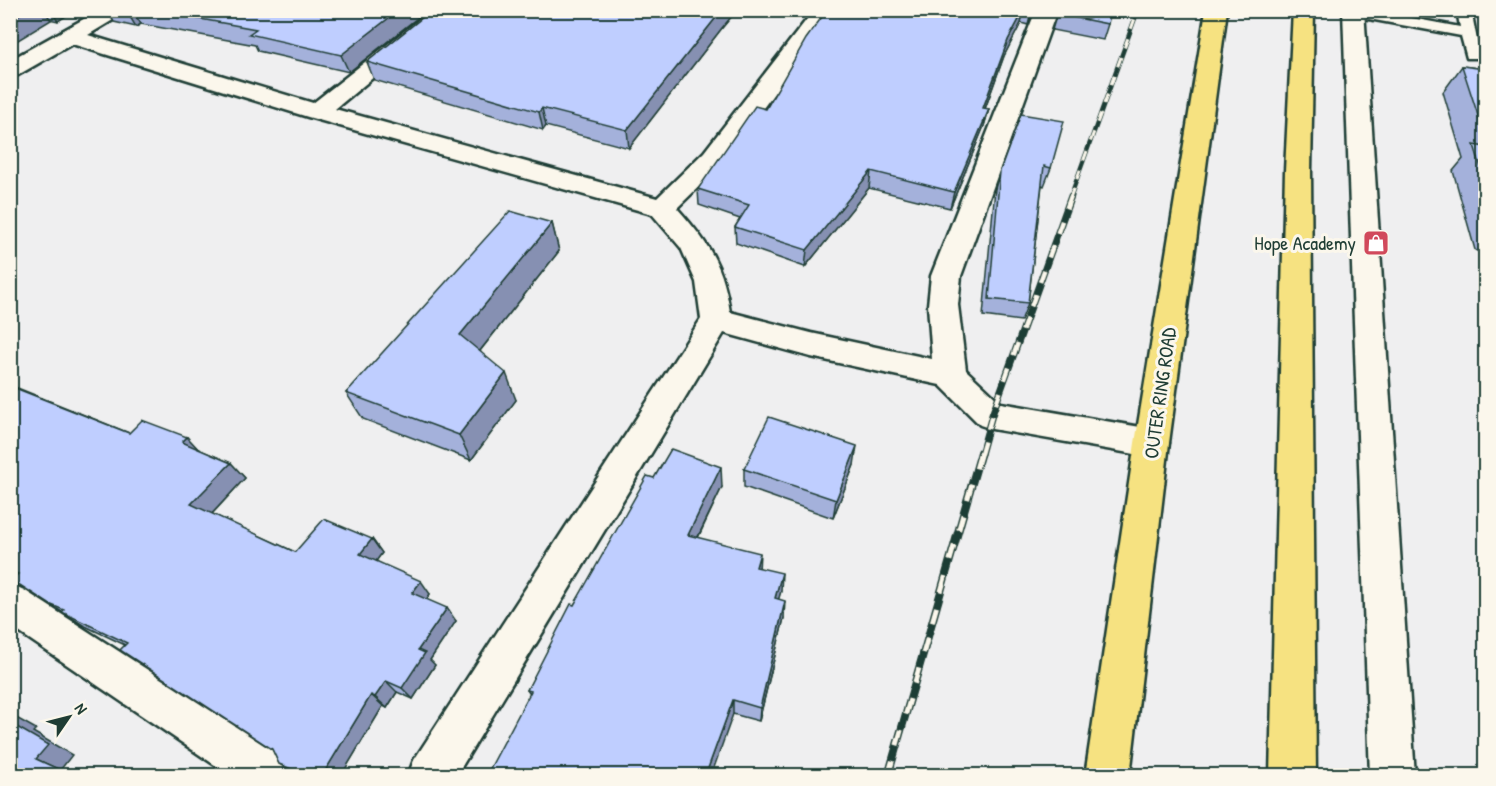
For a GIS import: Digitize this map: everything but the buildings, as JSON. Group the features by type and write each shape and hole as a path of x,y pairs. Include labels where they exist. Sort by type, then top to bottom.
{"main road":[{"name":"OUTER RING ROAD","path":"1107,776 1152,443 1217,10"},
{"path":"1293,776 1298,171 1304,10"}],"street":[{"path":"10,70 116,10"},
{"path":"317,112 445,10"},
{"path":"662,208 713,158 825,10"},
{"path":"950,375 943,305 946,276 1047,10"},
{"path":"1353,11 1393,776"},
{"path":"69,36 317,112 662,208 693,244 711,282 716,320 430,776"},
{"path":"716,320 811,345 950,375 992,415 1152,443"},
{"path":"10,603 271,776"}],"lane":[{"path":"1464,10 1472,55"},
{"path":"1353,11 1467,33"}],"railway":[{"path":"1070,198 1138,10"},
{"path":"981,454 992,415 1071,196"},
{"path":"888,776 981,452"}],"place":[{"name":"Hope Academy","path":"1376,243"}]}
